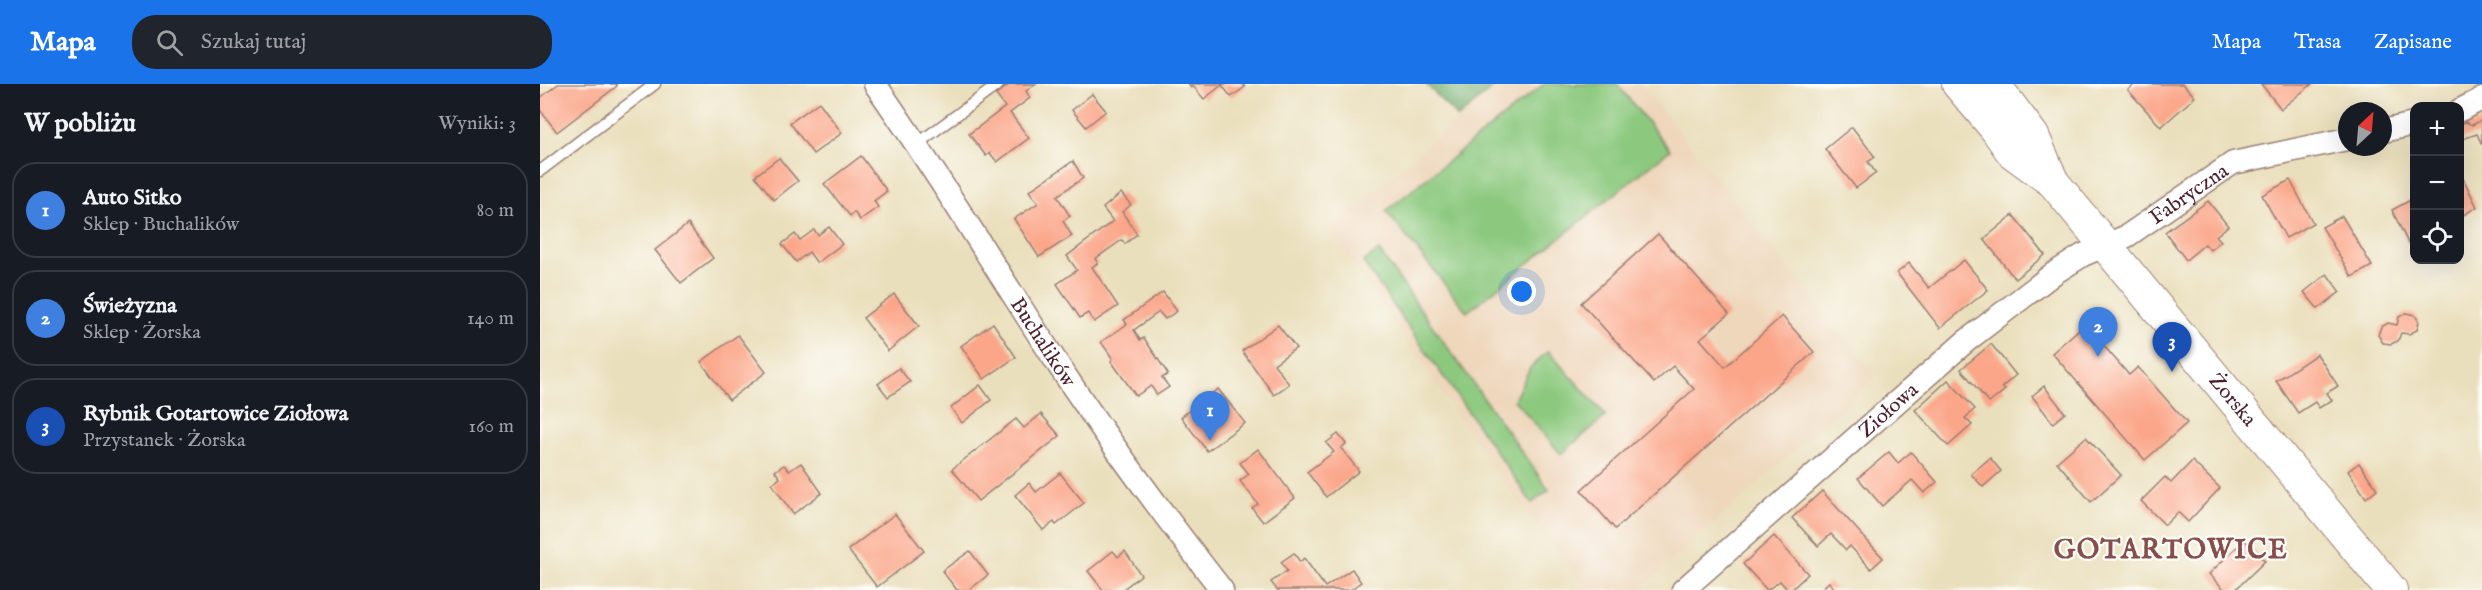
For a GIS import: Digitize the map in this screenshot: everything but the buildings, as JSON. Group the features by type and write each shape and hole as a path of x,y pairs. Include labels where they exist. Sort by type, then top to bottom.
{"main road":[{"name":"Żorska","path":"1958,84 2012,152 2053,182 2391,590"},
{"name":"Żorska","path":"2001,89 2033,136 2053,182"}],"street":[{"name":"Buchalików","path":"875,84 917,144 1059,365 1146,492 1222,590"},
{"path":"2464,108 2482,99"},
{"path":"2392,129 2410,125"},
{"name":"Fabryczna","path":"2104,245 2127,236 2233,163 2338,141"},
{"name":"Ziołowa","path":"1683,590 1965,342 2054,274 2083,255 2104,245"}],"lane":[{"path":"540,171 655,84"},
{"path":"917,144 999,84"}],"shaded area":[{"path":"1497,84 1641,84 1876,377 1640,590 1587,590 1509,490 1330,230"}],"green space":[{"path":"1426,84 1497,84 1458,118"},
{"path":"1544,84 1617,84 1670,150 1467,312 1386,211"},
{"path":"1379,251 1549,490 1532,503 1363,262"},
{"path":"1548,351 1606,416 1561,454 1514,400 1530,368"}],"place":[{"name":"Świeżyzna","path":"2098,357"},
{"name":"Rybnik Gotartowice Ziołowa","path":"2172,372"},
{"name":"Auto Sitko","path":"1210,441"}],"district":[{"name":"GOTARTOWICE","path":"2171,549"}]}
